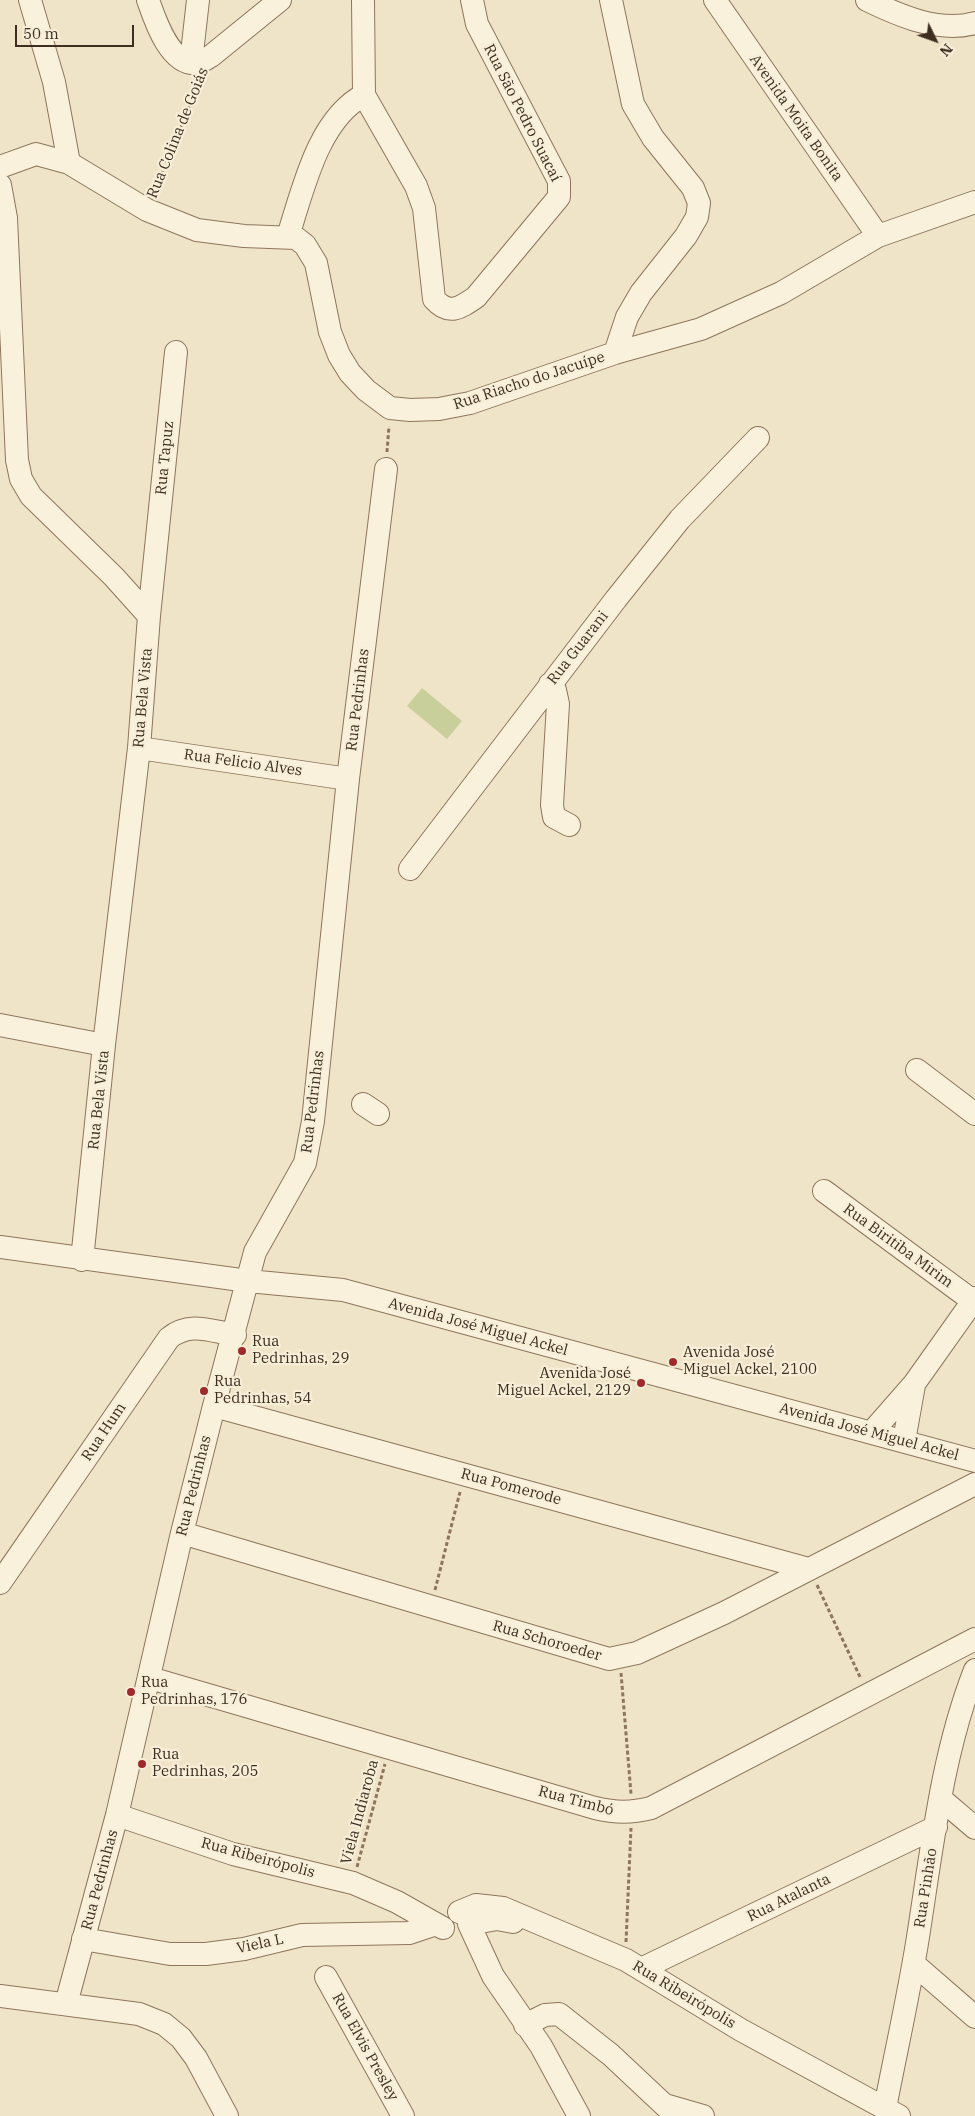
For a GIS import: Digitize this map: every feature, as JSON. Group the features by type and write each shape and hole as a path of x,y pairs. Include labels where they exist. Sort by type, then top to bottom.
{"street":[{"path":"30,0 62,115 70,163"},
{"path":"148,0 160,32 171,48 185,62 200,59 280,0"},
{"path":"198,0 200,59"},
{"path":"245,27 260,0"},
{"path":"288,236 307,177 326,134 338,114 350,102 364,95 363,0"},
{"name":"Rua São Pedro Suacaí","path":"364,95 416,186 424,208 434,300 445,309 458,310 476,297 559,198 560,181 477,24 472,0"},
{"path":"611,0 633,104 653,138 693,188 699,203 697,217 686,236 641,293 627,317 615,352"},
{"name":"Avenida Moita Bonita","path":"715,0 878,236"},
{"path":"874,2 939,27 960,27 975,23"},
{"path":"0,167 36,154 49,144 62,115"},
{"path":"36,154 70,163 147,210 197,230 244,236 288,236 296,238 305,245 316,263 328,323 339,355 350,373 366,390 390,408"},
{"path":"0,185 6,218 8,415 21,479 31,496 114,577 150,616"},
{"name":"Rua Riacho do Jacuípe","path":"390,408 410,410 439,409 470,403 615,352 701,329 738,314 781,293 878,236 975,202"},
{"name":"Rua Tapuz","path":"150,616 176,352"},
{"name":"Rua Guarani","path":"410,869 550,684 680,519 758,438"},
{"name":"Rua Pedrinhas","path":"66,2004 117,1815 182,1533 248,1281 260,1242 305,1163 313,1121 348,779 386,469"},
{"path":"114,577 131,582 141,582 149,575 155,564"},
{"name":"Rua Bela Vista","path":"82,1260 104,1045 139,748 150,616"},
{"path":"550,684 555,690 558,704 553,811 554,817 569,824"},
{"name":"Rua Felicio Alves","path":"139,748 348,779"},
{"path":"0,1025 104,1045"},
{"path":"917,1070 975,1114"},
{"name":"Rua Biritiba Mirim","path":"824,1191 974,1300"},
{"name":"Avenida José Miguel Ackel","path":"0,1247 82,1260 248,1281 342,1290 975,1461"},
{"path":"872,1432 914,1384 974,1300"},
{"name":"Rua Hum","path":"0,1583 169,1338 180,1329 193,1328 235,1335"},
{"path":"904,1441 914,1384"},
{"name":"Rua Pomerode","path":"214,1406 809,1569"},
{"name":"Rua Schoroeder","path":"182,1533 609,1659 637,1653 809,1569 975,1484"},
{"name":"Rua Timbó","path":"150,1678 596,1808 616,1813 632,1813 651,1808 867,1693 975,1639"},
{"name":"Rua Pinhão","path":"892,2113 941,1799 952,1746 975,1670"},
{"path":"941,1799 975,1828"},
{"name":"Rua Ribeirópolis","path":"117,1815 233,1854 353,1883 454,1923 497,1919 511,1922 535,1921 641,1969 741,2030 892,2113"},
{"name":"Rua Atalanta","path":"641,1969 936,1826"},
{"path":"454,1923 493,1976 540,2046 579,2116"},
{"name":"Viela L","path":"84,1939 170,1954 206,1954 244,1949 302,1935 409,1933 454,1923"},
{"path":"914,1964 975,2017"},
{"name":"Rua Elvis Presley","path":"326,1977 403,2116"},
{"path":"0,1996 139,2014 164,2024 181,2038 196,2058 227,2116"},
{"path":"525,2025 545,2015 559,2014 611,2055 670,2110 703,2116"}],"path":[{"name":"Rua Colina de Goiás","path":"147,210 200,59"},
{"path":"386,469 390,408"},
{"path":"431,1608 464,1474"},
{"path":"809,1569 867,1693"},
{"name":"Viela Indiaroba","path":"353,1883 390,1747"}],"green space":[{"path":"422,688 462,721 447,739 407,706"}],"place":[{"name":"Rua Pedrinhas, 29","path":"242,1351"},
{"name":"Avenida José Miguel Ackel, 2100","path":"673,1362"},
{"name":"Avenida José Miguel Ackel, 2129","path":"641,1383"},
{"name":"Rua Pedrinhas, 54","path":"204,1391"},
{"name":"Rua Pedrinhas, 176","path":"131,1692"},
{"name":"Rua Pedrinhas, 205","path":"142,1764"}]}
